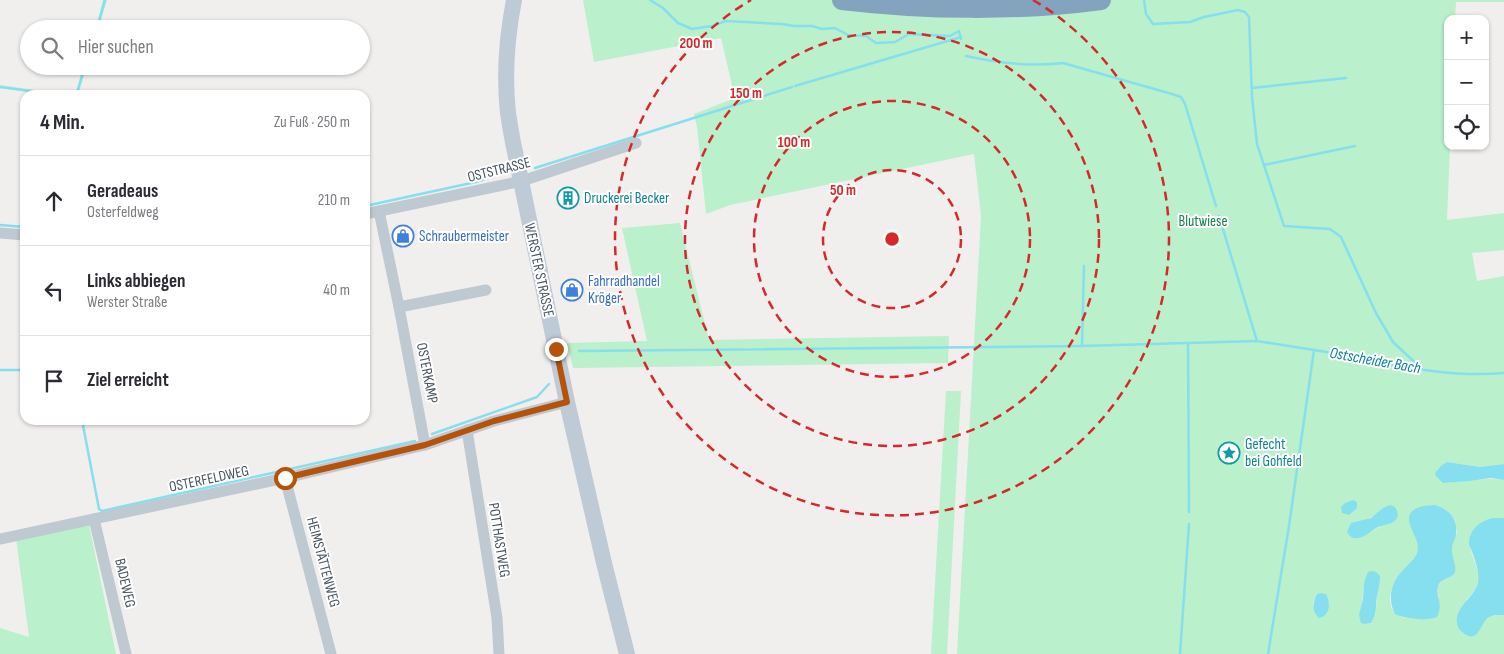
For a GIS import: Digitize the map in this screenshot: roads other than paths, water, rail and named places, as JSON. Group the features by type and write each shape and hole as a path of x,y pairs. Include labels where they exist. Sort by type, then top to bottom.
{"highway":[{"path":"842,0 891,5 963,8 1060,4 1101,0"}],"main road":[{"name":"WERSTER STRASSE","path":"514,0 509,29 507,73 508,112 514,152 522,182 567,402 627,654"}],"street":[{"name":"OSTSTRASSE","path":"370,213 522,182 636,144"},
{"name":"OSTERKAMP","path":"379,212 425,445"},
{"path":"0,233 20,235"},
{"path":"399,307 486,290"},
{"name":"OSTERFELDWEG","path":"0,539 285,478 425,445 494,421 567,402"},
{"name":"POTTHASTWEG","path":"467,430 497,618 499,654"},
{"name":"HEIMSTÄTTENWEG","path":"285,478 331,654"},
{"name":"BADEWEG","path":"94,518 126,654"}],"water":[{"path":"1447,462 1480,467 1504,464 1504,480 1491,478 1443,483 1435,473"},
{"path":"1353,500 1357,502 1357,508 1349,515 1342,513 1341,507"},
{"path":"1390,505 1395,507 1398,512 1398,517 1394,522 1378,527 1360,538 1352,538 1347,532 1351,523 1371,518"},
{"path":"1435,505 1444,509 1454,519 1456,535 1452,551 1455,572 1439,584 1437,591 1440,607 1437,617 1422,619 1399,616 1395,614 1391,602 1393,585 1418,551 1409,522 1410,514 1418,508"},
{"path":"1493,518 1504,518 1504,615 1490,617 1474,636 1470,636 1459,629 1457,622 1460,610 1476,588 1478,582 1477,567 1469,539 1476,526"},
{"path":"1372,571 1380,576 1380,583 1375,616 1371,623 1365,624 1361,623 1359,615 1364,583 1368,572"},
{"path":"1317,594 1326,594 1329,605 1325,615 1319,618 1315,613 1314,600"}],"waterway":[{"path":"99,20 105,0"},
{"path":"650,0 663,8 678,23 692,29 712,26 726,21 812,26 822,29 835,28 848,35 866,36 876,43 895,42 909,34 950,36 959,31 961,39"},
{"path":"1144,0 1146,14 1153,24 1190,22 1238,10 1245,12 1249,17 1252,97 1257,144 1284,226 1330,229 1341,237 1376,313 1393,342 1423,370"},
{"path":"795,86 961,37"},
{"path":"966,56 1014,64 1063,63 1181,97 1185,104 1216,206"},
{"path":"78,90 82,75"},
{"path":"1252,88 1346,78"},
{"path":"0,87 23,90"},
{"path":"535,168 792,87"},
{"path":"1264,165 1355,146"},
{"path":"370,205 487,178"},
{"path":"1219,216 1257,341"},
{"path":"0,225 20,227"},
{"path":"1082,346 1084,266"},
{"path":"579,351 1082,346 1257,341 1314,350"},
{"path":"1188,343 1189,512"},
{"name":"Ostscheider Bach","path":"1268,654 1289,526 1314,350 1432,371 1480,374 1504,373"},
{"path":"0,370 20,370"},
{"path":"432,434 537,397 549,384"},
{"path":"83,425 99,509 102,511 415,441"},
{"path":"1180,654 1189,524"}],"place":[{"name":"Druckerei Becker","path":"568,198"},
{"name":"Schraubermeister","path":"403,236"},
{"name":"Fahrradhandel Kröger","path":"572,290"},
{"name":"Gefecht bei Gohfeld","path":"1229,453"}],"park label":[{"name":"Blutwiese","path":"1203,221"}]}
